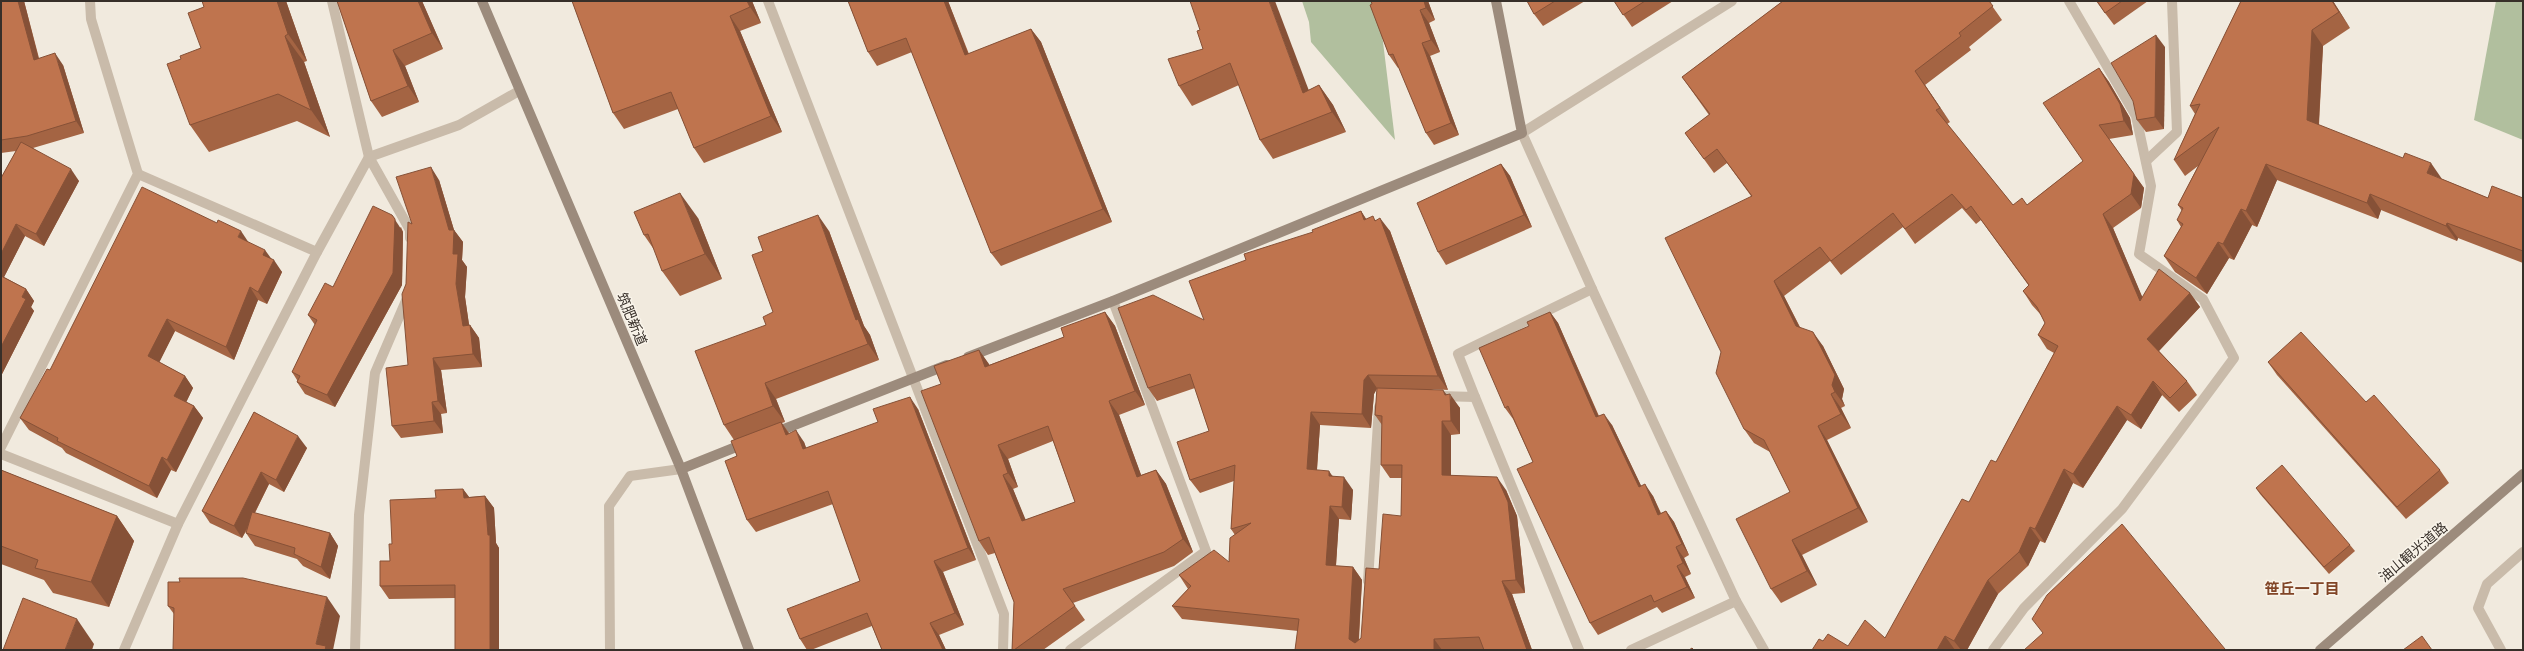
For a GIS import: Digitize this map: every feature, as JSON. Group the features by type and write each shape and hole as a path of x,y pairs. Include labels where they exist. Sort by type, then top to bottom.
{"street":[{"path":"1,447 138,174 91,19 90,1"},
{"path":"332,1 369,157 410,230 409,252"},
{"name":"筑肥新道","path":"482,1 681,469 749,650"},
{"path":"768,1 1004,614 1003,650"},
{"path":"1496,1 1522,133 1592,289 1736,601 1764,650"},
{"path":"1993,650 2024,608 2122,509 2234,358 2203,299 2139,254 2151,186 2136,116 2069,1"},
{"path":"2146,161 2177,132 2172,1"},
{"path":"610,650 609,506 630,476 681,469 1113,301 1522,133 1729,2"},
{"path":"124,650 178,524 317,252 369,157 460,125 519,91"},
{"path":"138,174 317,252"},
{"path":"355,650 359,515 376,373 408,296 408,288"},
{"path":"1579,650 1458,354 1592,289"},
{"path":"1070,650 1206,551 1113,301"},
{"path":"1368,588 1380,394"},
{"path":"1427,395 1475,397"},
{"path":"1,454 178,524"},
{"name":"油山観光道路","path":"2320,650 2523,474"},
{"path":"2501,650 2478,608 2488,584 2523,552"},
{"path":"1631,650 1736,601"}],"green space":[{"path":"1302,1 1378,1 1395,140 1311,42 1309,22"},
{"path":"2496,1 2523,1 2523,140 2474,120"}],"building":[{"path":"1,1 18,1 34,60 55,53 76,121 27,136 1,140"},
{"path":"202,1 277,1 288,34 285,36 311,110 278,94 190,125 167,64 181,59 180,56 201,48 188,13 204,7"},
{"path":"337,1 418,1 432,33 393,50 408,86 371,101"},
{"path":"572,1 747,1 750,7 730,16 771,116 694,148 671,92 613,113"},
{"path":"848,1 944,1 965,55 1031,29 1103,209 991,253 906,38 868,52"},
{"path":"1190,1 1269,1 1303,93 1319,85 1332,112 1260,140 1230,63 1179,86 1168,59 1203,49 1197,31 1200,30"},
{"path":"1371,1 1424,1 1426,8 1420,10 1431,40 1422,43 1451,123 1426,133 1393,54 1389,55 1370,5 1372,4"},
{"path":"1527,1 1555,1 1534,14"},
{"path":"1614,1 1645,1 1623,15"},
{"path":"1783,1 1989,1 1993,6 1959,33 1961,36 1915,71 1940,108 1936,110 2013,205 2022,198 2027,205 2083,161 2043,103 2099,68 2120,104 2124,121 2099,125 2134,174 2131,194 2103,214 2140,301 2159,269 2190,293 2147,339 2187,381 2170,398 2153,381 2131,415 2117,406 2073,474 2064,469 2035,529 2030,527 2019,552 1988,580 1954,641 1945,636 1937,650 1812,650 1819,639 1823,641 1828,634 1848,646 1865,620 1885,638 1962,499 1969,502 1991,460 1996,462 2058,346 2038,335 2045,323 2037,307 2023,291 2029,285 1971,206 1966,210 1952,194 1905,229 1893,213 1831,261 1820,247 1774,281 1796,326 1813,332 1835,375 1832,385 1835,392 1831,394 1841,414 1818,426 1858,508 1792,540 1807,571 1771,589 1736,519 1790,492 1764,440 1744,429 1716,373 1721,352 1665,238 1752,196 1717,149 1704,159 1685,133 1710,114 1682,77"},
{"path":"2097,1 2122,1 2105,13"},
{"path":"2241,1 2332,1 2339,12 2312,30 2307,120 2403,158 2405,153 2431,163 2427,173 2488,198 2492,186 2523,198 2523,251 2447,223 2446,226 2370,194 2367,203 2266,164 2246,211 2241,209 2223,244 2218,242 2196,278 2164,256 2183,224 2177,220 2183,208 2178,205 2219,127 2174,160 2200,104 2190,106"},
{"path":"2156,35 2155,117 2137,120 2133,101 2111,63"},
{"path":"21,142 71,169 36,234 16,224 1,254 1,178"},
{"path":"1501,164 1524,215 1438,252 1417,203"},
{"path":"431,167 449,230 454,230 453,254 458,254 456,284 463,326 470,325 473,354 433,358 438,401 432,402 434,421 392,426 386,368 408,365 402,294 406,284 408,222 412,224 396,177"},
{"path":"142,187 217,223 218,220 241,231 238,237 265,250 263,255 274,260 258,292 250,287 226,347 167,319 148,356 185,376 174,396 194,406 167,460 162,457 149,486 57,441 58,438 20,418 47,369 50,370"},
{"path":"680,193 705,254 662,271 648,234 644,235 634,212"},
{"path":"373,206 392,215 395,219 393,273 327,395 297,382 300,376 292,372 317,320 308,315 325,283 333,287"},
{"path":"1361,211 1364,220 1373,216 1375,221 1380,218 1438,376 1368,375 1364,380 1362,414 1311,412 1307,469 1329,471 1329,476 1344,477 1342,507 1330,506 1326,565 1353,567 1349,639 1355,643 1361,638 1366,568 1379,569 1383,514 1401,516 1402,465 1381,465 1382,416 1375,415 1377,388 1443,390 1445,395 1450,394 1451,421 1442,421 1442,475 1497,477 1508,502 1516,580 1502,581 1527,650 1484,650 1479,637 1434,639 1434,650 1295,650 1299,619 1172,606 1191,586 1179,575 1214,550 1229,562 1230,538 1251,523 1231,529 1235,465 1190,480 1177,442 1209,431 1190,374 1148,388 1118,308 1153,295 1204,320 1189,281 1246,260 1244,254 1313,232 1312,230"},
{"path":"818,215 856,320 858,319 868,344 765,383 773,406 724,425 695,351 766,325 763,317 773,312 752,255 763,251 758,237"},
{"path":"1,276 26,289 22,297 26,299 1,347"},
{"path":"1105,312 1135,391 1109,401 1137,477 1156,470 1183,539 1164,552 1063,589 1075,606 1012,650 1014,602 989,537 979,541 921,391 941,384 934,366 979,350 985,367 1064,337 1061,328","holes":["1048,426 1075,502 1022,521 1003,475 1008,473 998,445"]},
{"path":"1550,312 1596,417 1604,414 1639,487 1645,484 1658,515 1666,511 1682,544 1676,547 1683,563 1677,566 1687,587 1654,602 1651,595 1590,623 1517,469 1533,462 1508,406 1505,408 1479,348 1529,326 1527,322"},
{"path":"2301,332 2366,402 2374,395 2440,470 2397,507 2268,362"},
{"path":"910,397 968,548 934,561 955,613 930,623 943,650 882,650 867,613 800,639 787,609 860,581 828,491 747,520 725,461 737,456 731,441 781,422 786,435 796,430 803,449 878,422 873,409"},
{"path":"254,412 298,436 276,480 261,472 234,526 202,511"},
{"path":"2282,465 2350,545 2324,567 2256,488"},
{"path":"1,470 117,516 91,582 35,568 38,560 1,546"},
{"path":"463,489 464,498 485,496 488,535 490,535 490,650 455,650 455,585 380,586 380,561 390,561 389,544 392,544 390,500 436,498 435,490"},
{"path":"252,512 330,533 321,567 294,554 295,548 246,533"},
{"path":"2122,524 2225,649 2224,650 2024,650 2043,633 2032,619 2047,595"},
{"path":"179,578 243,578 327,597 316,644 326,646 325,650 173,650 174,608 168,606 168,582 180,582"},
{"path":"23,598 77,619 65,650 3,650"},
{"path":"2422,636 2432,650 2403,650"}],"district":[{"name":"笹丘一丁目","path":"2302,589"}]}
